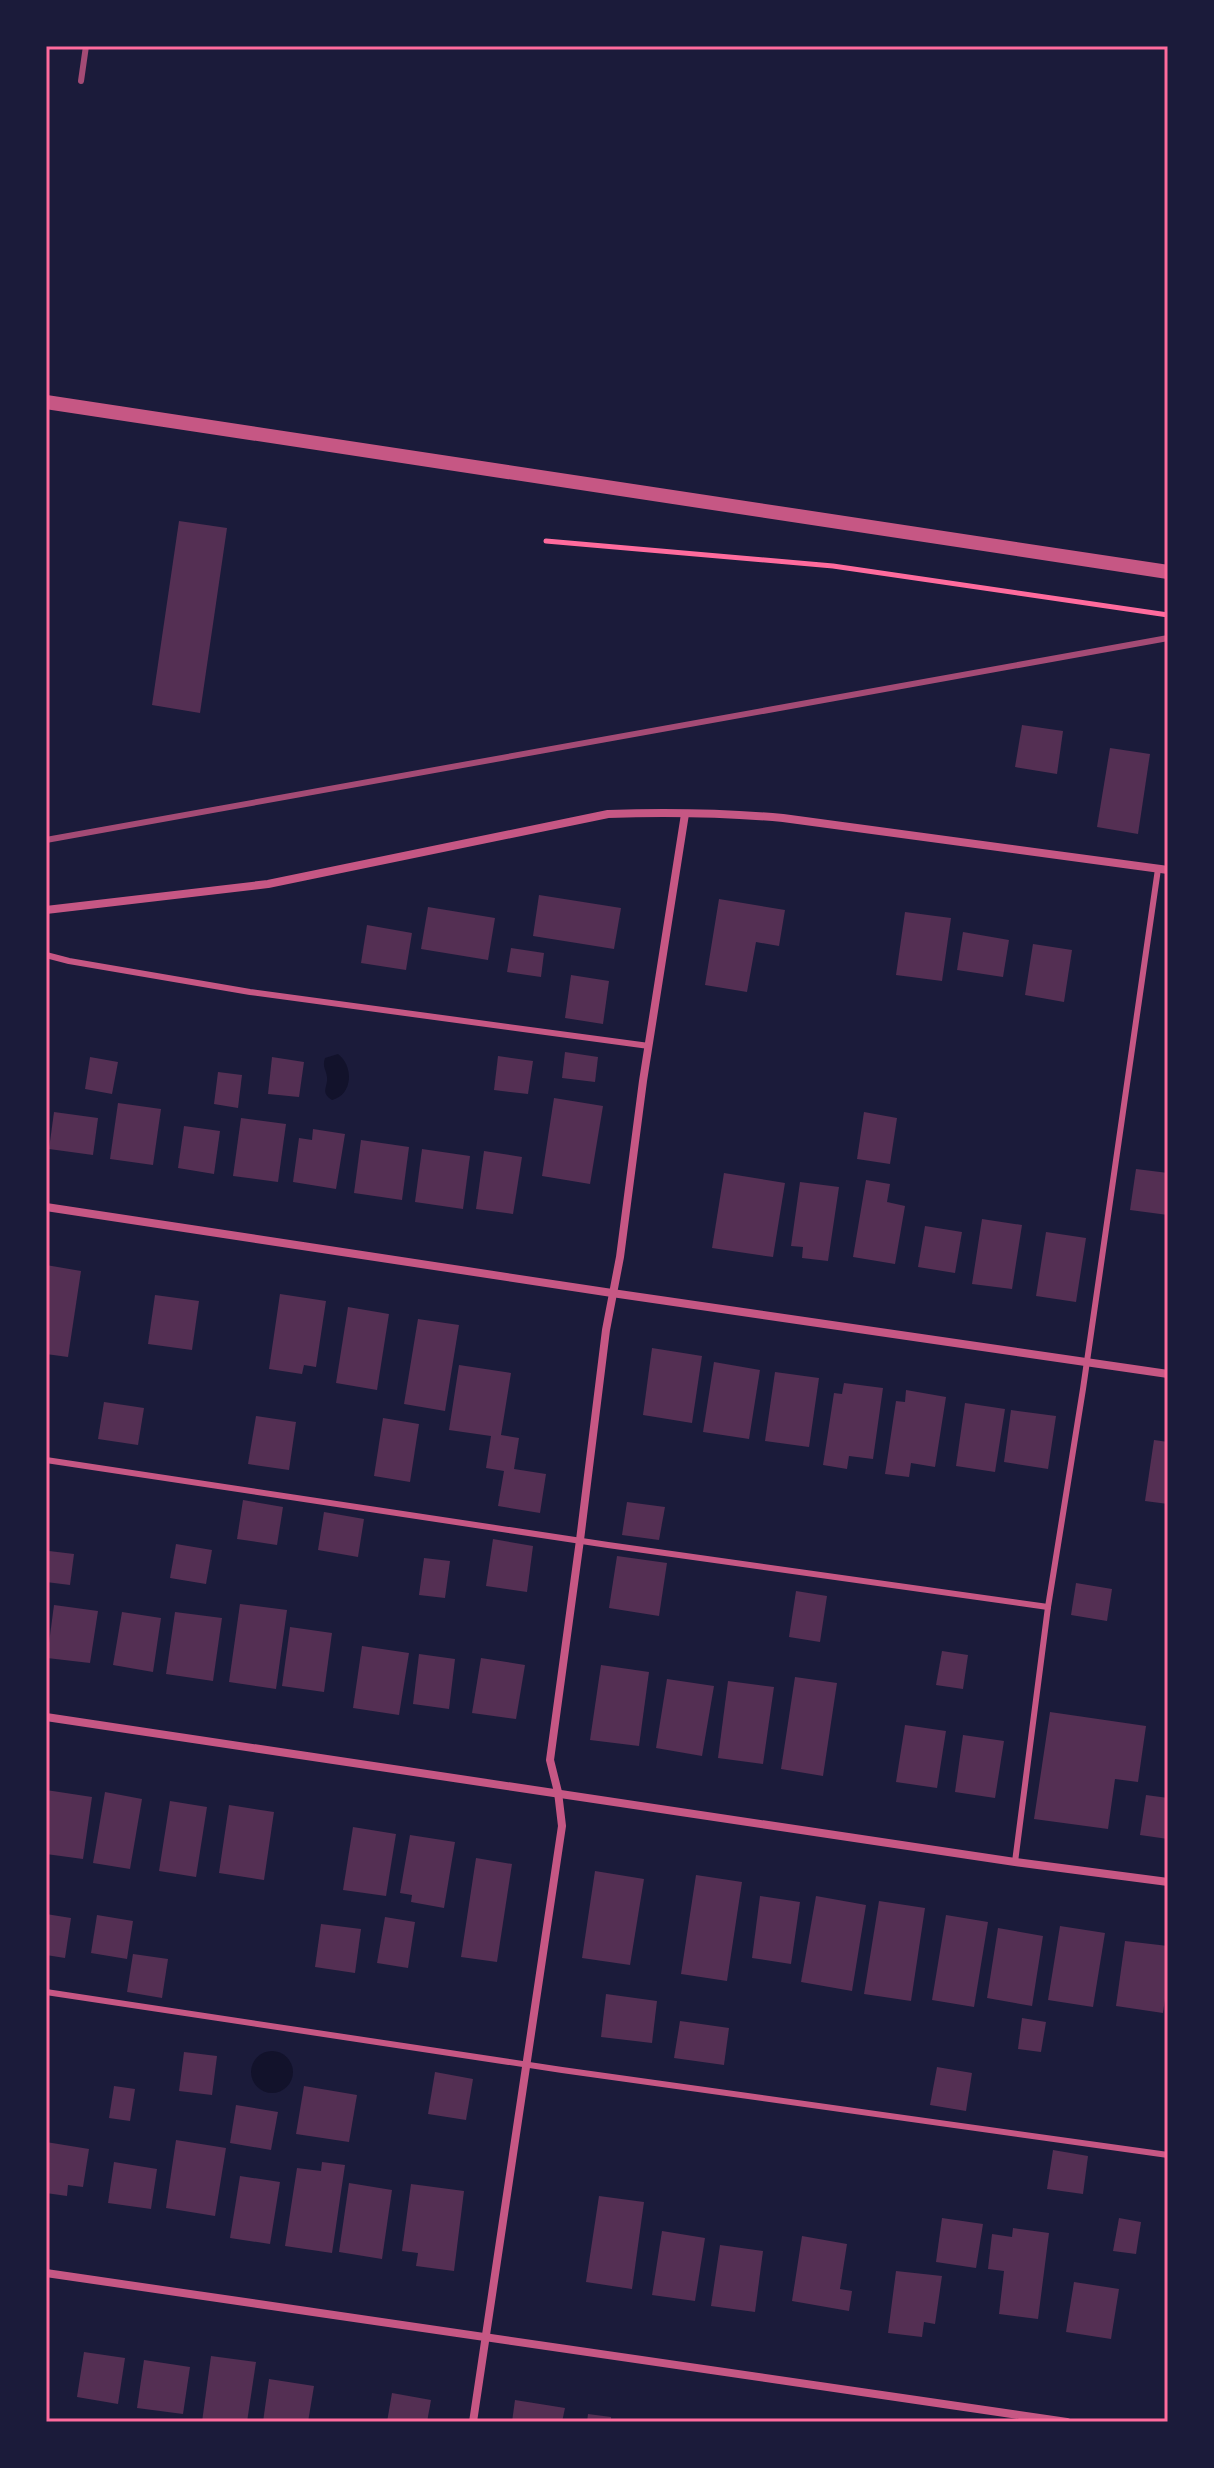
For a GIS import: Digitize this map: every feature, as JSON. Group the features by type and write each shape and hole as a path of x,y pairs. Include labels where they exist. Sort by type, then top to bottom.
{"street":[{"path":"46,402 1168,572"},
{"path":"46,910 268,884 608,814 728,813 783,818 1163,869"},
{"path":"473,2422 562,1826 550,1760 606,1330 620,1257 685,814"},
{"path":"46,1207 1168,1374"},
{"path":"46,1717 1015,1862 1168,1882"},
{"path":"46,2273 1067,2422"}],"lane":[{"path":"1015,1862 1048,1607 1163,869"},
{"path":"46,955 250,992 649,1046"},
{"path":"46,1460 1048,1607"},
{"path":"46,1992 1168,2155"}],"path":[{"path":"546,541 833,566 1168,615"}],"shaded area":[{"path":"338,1054 347,1066 349,1080 344,1092 332,1100 325,1092 327,1077 324,1061"},
{"path":"272,2051 287,2057 293,2072 287,2087 272,2093 257,2087 251,2072 257,2057"}],"building":[{"path":"179,521 227,528 200,713 152,705"},
{"path":"1022,725 1063,731 1057,774 1015,767"},
{"path":"1110,748 1150,754 1138,834 1097,827"},
{"path":"539,895 621,908 614,949 533,936"},
{"path":"719,899 785,910 779,946 756,942 747,992 705,985"},
{"path":"428,907 495,918 488,960 421,949"},
{"path":"905,912 951,918 942,981 896,975"},
{"path":"367,925 412,933 406,970 361,963"},
{"path":"963,932 1009,940 1003,977 957,970"},
{"path":"1033,944 1072,950 1064,1002 1025,995"},
{"path":"511,948 544,953 541,977 507,972"},
{"path":"571,975 609,981 603,1024 565,1018"},
{"path":"565,1052 598,1057 595,1082 562,1078"},
{"path":"498,1056 533,1061 528,1094 494,1090"},
{"path":"90,1057 118,1062 112,1094 85,1089"},
{"path":"272,1057 304,1062 299,1097 268,1094"},
{"path":"218,1072 242,1075 238,1108 214,1104"},
{"path":"554,1098 603,1106 590,1184 542,1176"},
{"path":"118,1103 161,1109 153,1165 110,1159"},
{"path":"54,1112 98,1118 93,1155 49,1149"},
{"path":"864,1112 897,1118 890,1164 857,1159"},
{"path":"241,1118 286,1124 278,1182 233,1176"},
{"path":"184,1126 220,1131 214,1174 178,1168"},
{"path":"313,1129 345,1134 336,1189 293,1182 299,1138 312,1140"},
{"path":"361,1140 409,1147 402,1200 354,1193"},
{"path":"422,1149 470,1156 463,1209 415,1202"},
{"path":"484,1151 522,1157 513,1214 476,1209"},
{"path":"1136,1169 1168,1173 1168,1215 1130,1210"},
{"path":"724,1173 785,1183 773,1257 712,1248"},
{"path":"866,1180 890,1184 887,1202 905,1206 895,1264 853,1257"},
{"path":"800,1182 839,1187 828,1261 802,1258 803,1247 791,1246"},
{"path":"982,1219 1022,1225 1012,1289 972,1284"},
{"path":"925,1226 962,1232 955,1273 918,1267"},
{"path":"1046,1232 1086,1238 1076,1302 1036,1296"},
{"path":"46,1265 81,1271 68,1357 46,1354"},
{"path":"280,1294 326,1301 316,1367 304,1365 302,1374 269,1369"},
{"path":"155,1295 199,1301 192,1350 148,1344"},
{"path":"348,1307 389,1314 377,1390 336,1383"},
{"path":"418,1319 459,1325 445,1411 404,1404"},
{"path":"652,1348 702,1356 692,1423 643,1415"},
{"path":"714,1362 760,1370 749,1439 703,1432"},
{"path":"459,1365 511,1373 501,1435 519,1438 514,1469 546,1474 540,1513 498,1506 504,1471 486,1468 491,1436 449,1430"},
{"path":"775,1372 819,1378 809,1447 765,1441"},
{"path":"844,1383 883,1388 873,1459 849,1456 847,1469 823,1465 834,1393 842,1394"},
{"path":"906,1390 946,1397 935,1467 911,1463 909,1477 885,1474 896,1401 905,1402"},
{"path":"104,1402 144,1408 138,1445 98,1439"},
{"path":"965,1403 1005,1409 995,1472 956,1466"},
{"path":"1011,1410 1056,1416 1048,1469 1004,1462"},
{"path":"256,1416 296,1422 289,1470 248,1464"},
{"path":"383,1418 419,1424 410,1482 374,1476"},
{"path":"1154,1440 1168,1442 1168,1504 1145,1501"},
{"path":"243,1500 283,1507 277,1545 237,1539"},
{"path":"627,1502 665,1507 659,1540 622,1535"},
{"path":"324,1512 364,1519 358,1557 318,1550"},
{"path":"493,1539 533,1546 527,1592 486,1586"},
{"path":"176,1544 212,1550 206,1584 170,1578"},
{"path":"49,1551 74,1554 70,1585 46,1582"},
{"path":"617,1556 667,1563 659,1616 609,1608"},
{"path":"424,1558 450,1561 445,1598 419,1595"},
{"path":"1076,1583 1112,1589 1107,1621 1071,1615"},
{"path":"796,1591 827,1596 820,1642 789,1637"},
{"path":"240,1604 287,1610 276,1689 229,1682"},
{"path":"54,1605 98,1611 90,1663 47,1658"},
{"path":"122,1612 161,1618 153,1672 113,1665"},
{"path":"175,1612 222,1618 213,1681 166,1674"},
{"path":"290,1627 332,1633 324,1692 282,1686"},
{"path":"362,1646 409,1653 399,1715 353,1708"},
{"path":"942,1651 968,1655 963,1689 936,1685"},
{"path":"419,1654 455,1659 449,1709 413,1704"},
{"path":"481,1658 525,1665 516,1719 472,1713"},
{"path":"601,1665 649,1672 639,1746 590,1740"},
{"path":"795,1677 837,1683 823,1776 781,1769"},
{"path":"667,1679 714,1686 702,1756 656,1748"},
{"path":"728,1681 774,1687 763,1764 718,1758"},
{"path":"1050,1712 1146,1726 1138,1782 1115,1779 1108,1829 1034,1819"},
{"path":"905,1725 946,1731 937,1788 896,1782"},
{"path":"963,1735 1004,1741 995,1798 955,1792"},
{"path":"46,1790 92,1797 83,1859 46,1854"},
{"path":"105,1792 142,1799 130,1869 93,1863"},
{"path":"1146,1795 1168,1798 1168,1839 1140,1835"},
{"path":"170,1801 207,1807 196,1877 159,1871"},
{"path":"229,1805 274,1812 264,1880 219,1873"},
{"path":"353,1827 396,1834 386,1896 343,1890"},
{"path":"410,1835 455,1842 444,1908 411,1902 412,1895 400,1893"},
{"path":"476,1858 512,1864 497,1962 461,1957"},
{"path":"595,1871 644,1879 630,1965 582,1958"},
{"path":"696,1875 742,1882 727,1981 681,1974"},
{"path":"760,1896 800,1902 791,1964 752,1958"},
{"path":"816,1896 866,1905 852,1991 801,1982"},
{"path":"879,1901 925,1908 911,2001 864,1994"},
{"path":"46,1914 71,1918 65,1958 46,1955"},
{"path":"97,1915 133,1921 127,1959 91,1953"},
{"path":"946,1915 988,1922 974,2007 932,2000"},
{"path":"385,1917 415,1922 408,1968 377,1963"},
{"path":"321,1924 361,1929 355,1973 315,1967"},
{"path":"1060,1926 1105,1933 1093,2007 1048,2000"},
{"path":"998,1928 1043,1936 1032,2006 987,1998"},
{"path":"1125,1941 1168,1946 1163,2013 1116,2006"},
{"path":"133,1954 168,1959 162,1998 127,1992"},
{"path":"606,1994 657,2001 652,2043 601,2037"},
{"path":"1022,2018 1046,2022 1041,2052 1018,2049"},
{"path":"680,2021 729,2028 724,2065 674,2058"},
{"path":"184,2052 217,2056 212,2095 179,2091"},
{"path":"937,2067 972,2073 966,2111 930,2105"},
{"path":"435,2072 473,2079 466,2120 428,2114"},
{"path":"114,2086 135,2089 130,2121 109,2118"},
{"path":"304,2086 357,2095 349,2142 296,2134"},
{"path":"236,2105 278,2112 271,2150 230,2143"},
{"path":"176,2140 226,2148 215,2216 166,2208"},
{"path":"46,2142 89,2149 83,2187 68,2185 67,2196 46,2193"},
{"path":"1053,2150 1088,2156 1083,2194 1047,2189"},
{"path":"114,2162 157,2169 151,2209 108,2203"},
{"path":"322,2162 345,2165 332,2253 285,2246 297,2168 321,2171"},
{"path":"240,2176 280,2182 270,2244 230,2238"},
{"path":"349,2183 392,2190 382,2259 339,2252"},
{"path":"411,2184 464,2191 454,2271 416,2266 418,2253 402,2251"},
{"path":"599,2196 644,2202 632,2289 586,2282"},
{"path":"942,2218 983,2224 976,2268 936,2262"},
{"path":"1119,2218 1141,2222 1136,2254 1113,2251"},
{"path":"1013,2228 1049,2233 1038,2319 999,2314 1004,2271 988,2269 992,2234 1012,2237"},
{"path":"662,2231 705,2238 695,2301 652,2295"},
{"path":"802,2236 847,2244 840,2289 852,2291 849,2311 792,2301"},
{"path":"720,2245 763,2251 755,2312 711,2306"},
{"path":"896,2271 942,2276 935,2324 924,2322 922,2337 888,2333"},
{"path":"1074,2282 1119,2289 1111,2339 1066,2332"},
{"path":"84,2352 125,2358 118,2404 77,2397"},
{"path":"211,2356 256,2362 247,2422 202,2422"},
{"path":"144,2360 190,2367 183,2414 137,2408"},
{"path":"269,2379 314,2386 308,2422 263,2422"},
{"path":"392,2393 431,2400 427,2422 387,2422"},
{"path":"515,2400 565,2408 562,2422 512,2422"},
{"path":"588,2414 611,2417 611,2422 587,2422"}],"railway":[{"path":"81,81 86,46"},
{"path":"46,840 1168,638"}]}
